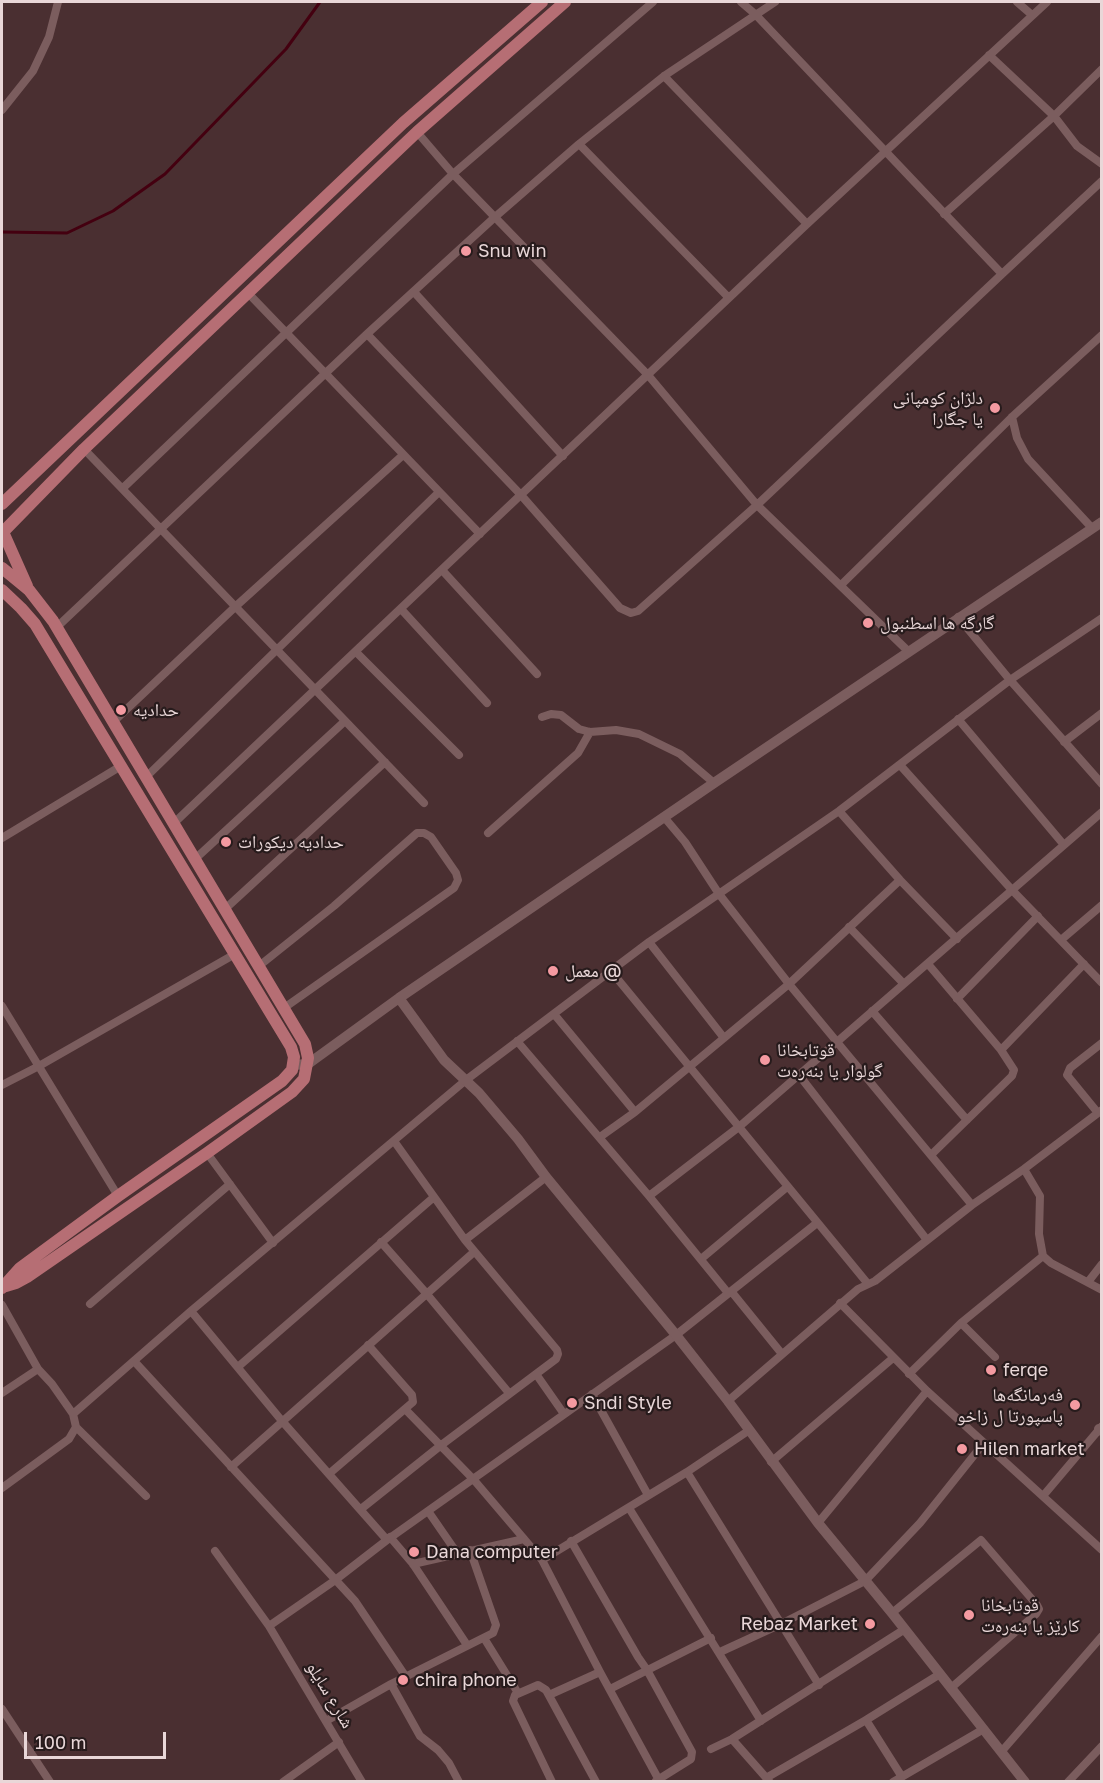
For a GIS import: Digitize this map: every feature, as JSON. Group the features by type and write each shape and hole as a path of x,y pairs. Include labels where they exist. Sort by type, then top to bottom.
{"main road":[{"path":"2,504 403,123 542,2"},
{"path":"4,1287 27,1277 207,1153 296,1088 304,1079 308,1064 305,1044 57,627 29,590 2,533 84,449 417,132 565,2"},
{"path":"2,568 29,590"},
{"path":"14,601 29,590"},
{"path":"2,591 35,624 291,1047 294,1057 289,1074 282,1081 118,1196 16,1272 4,1287"}],"street":[{"path":"2,110 33,72 49,37 58,2"},
{"path":"123,488 453,174 653,2"},
{"path":"741,2 1002,274"},
{"path":"57,627 367,334 495,217 579,144 664,76 775,2"},
{"path":"1017,2 1032,15"},
{"path":"174,823 729,298 1047,2"},
{"path":"989,55 1054,116 1077,146 1101,164"},
{"path":"944,214 1054,116 1101,69"},
{"path":"664,76 807,225"},
{"path":"417,132 453,174 648,375 757,505 908,651"},
{"path":"579,144 729,298"},
{"path":"367,334 521,495 620,608 631,613 638,611 757,505 1101,181"},
{"path":"414,292 563,456"},
{"path":"248,293 480,534"},
{"path":"842,585 1012,417 1101,335"},
{"path":"1012,417 1017,438 1028,459 1092,528"},
{"path":"84,449 424,803"},
{"path":"113,722 235,607 403,455"},
{"path":"146,777 439,492"},
{"path":"293,1065 308,1064 664,817 1101,522"},
{"path":"442,570 537,674"},
{"path":"401,609 487,703"},
{"path":"958,617 1101,784"},
{"path":"73,1414 191,1311 466,1080 649,942 839,811 1010,680 1101,618"},
{"path":"356,652 459,755"},
{"path":"1064,742 1101,713"},
{"path":"542,717 551,714 561,715 579,729 590,732 616,730 644,736 680,754 714,783"},
{"path":"958,719 1064,845"},
{"path":"195,859 345,721"},
{"path":"488,833 578,753 590,732"},
{"path":"225,909 385,762"},
{"path":"900,765 1012,890 1101,983"},
{"path":"2,838 121,766"},
{"path":"839,811 900,880 957,939"},
{"path":"650,1196 740,1126 1101,812"},
{"path":"664,817 685,842 719,894 789,984 972,1205"},
{"path":"259,966 334,906 417,833 424,832 431,837 456,873 458,883 454,888 284,1008"},
{"path":"600,1137 635,1112 789,984 900,880"},
{"path":"1061,940 1101,905"},
{"path":"957,999 1038,916"},
{"path":"849,927 903,983"},
{"path":"649,942 724,1038"},
{"path":"2,1084 39,1066 235,954"},
{"path":"928,964 1013,1066 1012,1076 931,1155"},
{"path":"1001,1050 1084,964"},
{"path":"610,971 868,1284"},
{"path":"399,999 444,1060 466,1080 518,1139 546,1177 676,1335 818,1523 1025,1782"},
{"path":"2,1006 118,1196"},
{"path":"872,1011 968,1120"},
{"path":"554,1014 635,1112"},
{"path":"517,1041 782,1354"},
{"path":"728,1401 840,1303 858,1289 875,1281 972,1205 1100,1111 1069,1079 1067,1074 1070,1068 1101,1043"},
{"path":"799,1075 927,1240"},
{"path":"361,1509 556,1359 557,1350 465,1240 394,1141"},
{"path":"207,1153 273,1243"},
{"path":"1024,1169 1040,1196 1039,1234 1043,1256 1051,1263 1101,1290"},
{"path":"465,1240 546,1177"},
{"path":"90,1304 230,1184"},
{"path":"701,1259 787,1187"},
{"path":"239,1366 434,1197"},
{"path":"269,1626 676,1335 817,1223"},
{"path":"381,1242 509,1393"},
{"path":"231,1467 474,1251"},
{"path":"909,1374 961,1323 1043,1256"},
{"path":"1088,1282 1101,1264"},
{"path":"840,1303 909,1374 1101,1550"},
{"path":"2,1305 38,1369 52,1384 73,1414 76,1427 146,1496"},
{"path":"191,1311 239,1366 282,1421 413,1564 467,1645"},
{"path":"961,1323 995,1357"},
{"path":"330,1473 414,1402 413,1397 368,1345"},
{"path":"771,1462 893,1358"},
{"path":"134,1361 360,1608 406,1677"},
{"path":"2,1393 38,1369"},
{"path":"536,1374 564,1414"},
{"path":"818,1523 927,1391"},
{"path":"592,1394 648,1495"},
{"path":"405,1409 474,1480 542,1560 658,1781 691,1759 693,1752 571,1541"},
{"path":"2,1488 69,1439 76,1427"},
{"path":"1043,1496 1101,1429"},
{"path":"542,1560 687,1472 748,1431"},
{"path":"720,1652 865,1581 920,1523 983,1444"},
{"path":"687,1472 819,1685"},
{"path":"629,1508 761,1721"},
{"path":"428,1511 457,1553"},
{"path":"413,1564 524,1539"},
{"path":"892,1613 981,1540 1038,1606 1036,1614 951,1688"},
{"path":"326,1721 391,1684 492,1633 496,1624 470,1550"},
{"name":"شارع سايلو","path":"215,1551 269,1626 362,1782"},
{"path":"711,1749 732,1739 905,1629"},
{"path":"1002,1751 1101,1636"},
{"path":"484,1638 518,1693"},
{"path":"610,1689 711,1638"},
{"path":"549,1695 600,1672"},
{"path":"732,1739 768,1780 940,1674"},
{"path":"391,1684 420,1736 438,1750 449,1763 459,1782"},
{"path":"552,1782 513,1701 518,1693 538,1685 544,1687 549,1695 596,1782"},
{"path":"2,1709 50,1782"},
{"path":"866,1720 898,1779 982,1730"},
{"path":"283,1782 339,1742"},
{"path":"1068,1782 1101,1746"}],"waterway":[{"path":"2,232 67,233 113,211 165,174 286,49 320,2"}],"place":[{"name":"Snu win","path":"466,251"},
{"name":"دلژان کومپانی یا جگارا","path":"995,408"},
{"name":"گارگه ها اسطنبول","path":"868,623"},
{"name":"حداديه","path":"121,710"},
{"name":"حداديه ديكورات","path":"226,842"},
{"name":"معمل @","path":"553,971"},
{"name":"قوتابخانا گولوار یا بنەرەت","path":"765,1060"},
{"name":"ferqe","path":"991,1370"},
{"name":"Sndi Style","path":"572,1403"},
{"name":"فەرمانگەها پاسپورتا ل زاخو","path":"1075,1405"},
{"name":"Hilen market","path":"962,1449"},
{"name":"Dana computer","path":"414,1552"},
{"name":"قوتابخانا کارێز یا بنەرەت","path":"969,1615"},
{"name":"Rebaz Market","path":"870,1624"},
{"name":"chira phone","path":"403,1680"}]}
